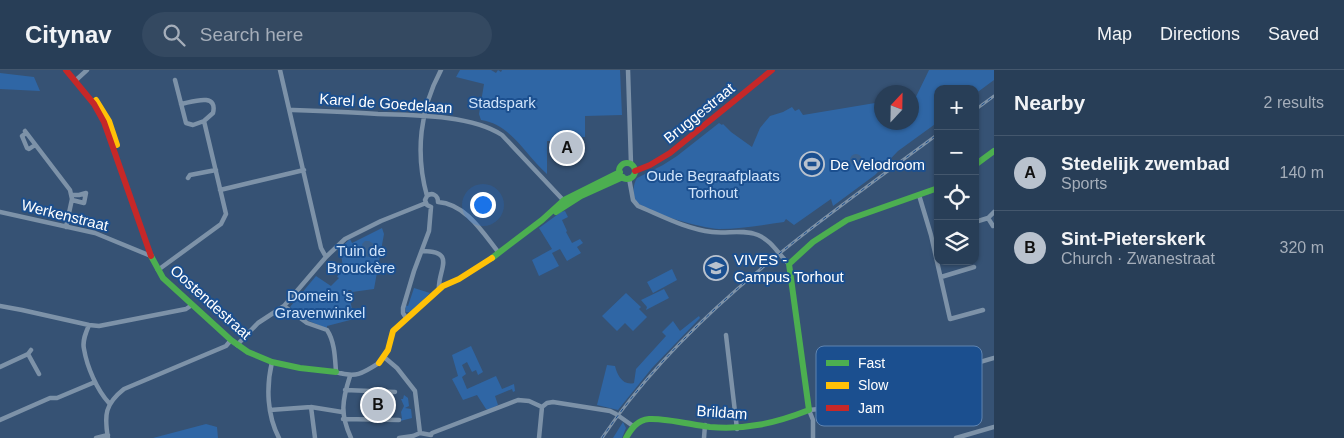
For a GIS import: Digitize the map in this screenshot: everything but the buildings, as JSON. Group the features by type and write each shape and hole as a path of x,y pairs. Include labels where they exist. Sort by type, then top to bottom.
{"street":[{"name":"Oostendestraat","path":"66,70 77,79"},
{"name":"Oostendestraat","path":"72,70 104,122 151,256 164,278 231,340 248,352 272,362 350,376"},
{"path":"77,79 87,70"},
{"path":"280,70 321,248 326,257"},
{"path":"426,203 427,196 420,152 423,115 430,93 442,70"},
{"path":"351,438 342,412 350,376 356,376 379,363 384,357 393,331 406,318 439,290 484,264 565,202 624,176 633,176 628,70"},
{"name":"Bruggestraat","path":"633,167 665,156 772,70"},
{"path":"175,80 181,104 186,123 193,125 204,121 214,113 211,101 203,100 181,104"},
{"name":"Karel de Goedelaan","path":"290,110 423,115 470,122 494,129 516,149 565,202"},
{"path":"158,270 222,224 226,214 204,121"},
{"path":"35,145 29,149 26,148 22,136 25,132 67,184 72,197 66,227"},
{"path":"979,162 994,151"},
{"path":"633,167 626,163 622,165 633,200 638,206 694,228 712,232 745,232 758,235 771,244 789,264 809,410 813,420 813,438"},
{"path":"188,178 216,170"},
{"path":"220,190 304,170"},
{"path":"789,264 813,242 847,220 934,189"},
{"path":"427,196 435,195 438,198 438,202"},
{"path":"919,195 942,277 950,319 983,310"},
{"path":"431,207 436,206 438,202"},
{"path":"438,202 464,212 499,253"},
{"path":"237,345 258,323 284,306 345,238 426,203"},
{"path":"426,203 431,207"},
{"path":"406,318 402,308 430,231 431,207"},
{"name":"Werkenstraat","path":"0,212 95,233 151,256"},
{"path":"979,221 988,218 994,212"},
{"path":"988,218 993,226"},
{"path":"422,251 442,257 444,268 438,282 439,290"},
{"path":"942,277 974,267"},
{"path":"0,306 89,325 110,324 186,309 192,304"},
{"path":"284,306 307,323 327,330 334,348 336,372"},
{"path":"89,325 83,348 101,395 109,404"},
{"path":"726,334 737,429"},
{"path":"96,438 108,437 106,413 109,404 124,389 226,346 231,340"},
{"path":"0,367 30,352 39,374"},
{"path":"384,357 397,368 416,391 420,433"},
{"path":"272,362 270,410 272,421 280,438"},
{"path":"0,420 50,398 57,398 95,382"},
{"path":"346,390 395,392"},
{"path":"399,438 420,433 431,437 432,433 518,400 530,401 542,407"},
{"path":"538,438 542,407 547,403 553,402 616,414 633,426 626,438"},
{"path":"270,410 311,407 342,412"},
{"path":"311,407 316,438"},
{"path":"809,410 816,409"},
{"name":"Brildam","path":"633,426 642,420 652,418 737,429 764,424 809,410"},
{"path":"343,419 399,420"},
{"path":"704,438 705,426"},
{"path":"956,438 994,427"}],"green space":[{"name":"Stadspark","path":"460,70 491,70 496,73 498,70 501,72 502,70 620,70 622,115 585,116 585,137 568,138 568,141 547,141 547,174 510,134 492,123 481,120 479,114 484,84 456,77"},
{"name":"Oude Begraafplaats Torhout","path":"929,70 994,70 994,80 979,91 979,85 934,85 934,125 898,151 875,175 833,206 831,199 794,225 786,219 784,222 752,227 711,228 654,212 638,203 634,198 634,184 637,178 677,156 719,123 723,124 752,147 760,128 770,116 792,107 795,111 799,109 803,115 874,103 874,130 919,130 919,91"},
{"path":"0,73 34,77 40,91 0,89"},
{"path":"565,211 568,217 562,220 566,232 572,243 580,239 583,243 577,247 581,253 567,261 560,249 552,253 559,266 539,276 532,260 552,249 539,228"},
{"path":"382,228 384,234 374,289 352,292 348,290 354,319 327,326 327,329 307,320 290,307 316,276 331,286 339,278 337,277 340,273 339,270 343,267 340,248 350,239 352,243"},
{"path":"672,269 677,280 653,293 647,282"},
{"path":"414,288 430,293 411,312 406,312 405,305 408,306"},
{"path":"664,289 669,298 646,310 647,307 641,300"},
{"path":"626,293 641,307 639,309 647,317 633,331 625,323 617,331 602,316"},
{"path":"699,316 700,318 652,368 618,410 597,405 607,365 615,366 619,376 627,383 634,383 636,369 666,336 662,332 673,321 680,331"},
{"path":"471,346 483,372 478,375 476,370 472,372 467,362 462,365 466,374 462,377 467,389 496,376 502,389 514,384 515,391 513,392 512,389 495,396 498,405 489,410 486,409 477,395 463,400 452,379 458,376 452,355"},
{"path":"404,395 408,398 409,406 405,408 411,409 412,418 400,421 396,418 402,419 401,412 404,406 401,399 403,399"},
{"path":"623,422 626,428 622,438 613,438"},
{"path":"206,424 217,427 218,438 153,438"}],"shaded area":[{"path":"854,154 858,154 862,160 858,166 854,166 850,162 850,158"},
{"path":"365,241 374,244 372,248 374,251 373,256 365,256 362,244"}],"railway":[{"path":"979,107 994,96"},
{"path":"602,438 636,392 714,310 801,236 934,137"}],"traffic: fast":[{"path":"979,162 994,151"},
{"path":"627,163 635,171 627,179 619,171 627,163"},
{"path":"492,258 542,220 564,200 620,172"},
{"path":"556,212 581,196 623,177"},
{"path":"626,438 632,428 638,423 649,419 723,428 773,422 809,410 789,264 813,242 847,220 934,189"},
{"path":"151,256 163,278 231,340 248,352 272,362 300,368 336,372"}],"traffic: slow":[{"path":"96,100 109,121 117,145"},
{"path":"379,363 388,350 393,331 443,286 459,279 492,258"}],"traffic: jam":[{"path":"66,70 94,104 104,122 151,256"},
{"path":"635,171 650,165 670,153 772,70"}],"place":[{"name":"Stedelijk zwembad","path":"567,148"},
{"name":"De Velodroom","path":"812,164"},
{"name":"VIVES - Campus Torhout","path":"716,268"},
{"name":"Sint-Pieterskerk","path":"378,405"}],"park label":[{"name":"Tuin de Brouckère","path":"361,258"},
{"name":"Domein 's Gravenwinkel","path":"320,304"}]}
